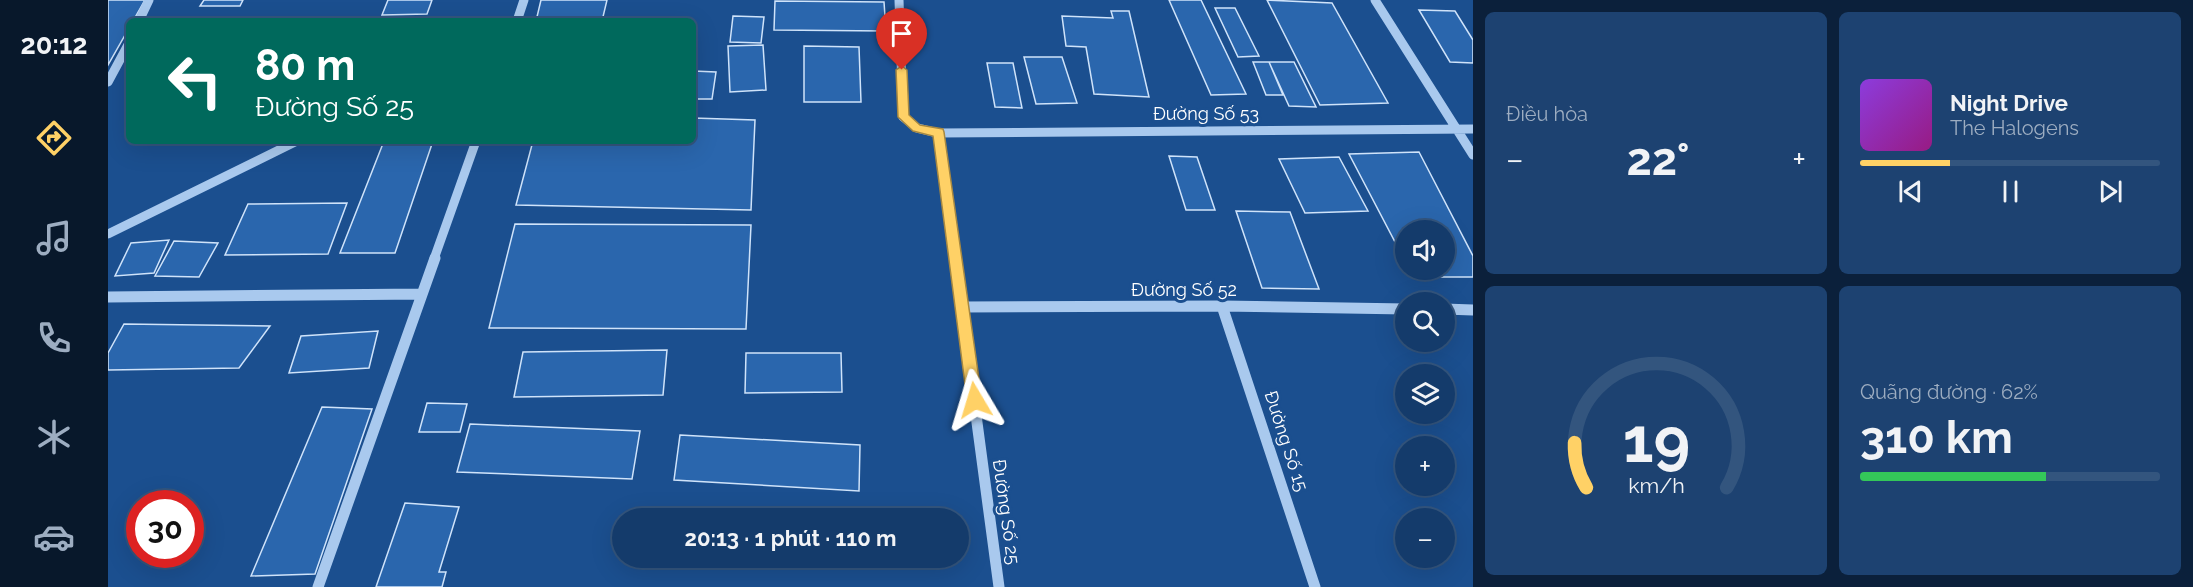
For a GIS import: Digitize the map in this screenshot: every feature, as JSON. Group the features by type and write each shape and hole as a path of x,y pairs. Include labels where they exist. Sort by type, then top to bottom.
{"street":[{"path":"140,18 149,0"},
{"path":"518,18 524,0"},
{"path":"898,0 903,117 917,128 938,132"},
{"path":"1376,0 1473,155"},
{"path":"108,82 126,49"},
{"name":"Đường Số 53","path":"938,132 1473,129"},
{"name":"Đường Số 25","path":"938,132 999,587"},
{"path":"108,234 291,144"},
{"path":"318,587 475,144"},
{"path":"108,297 422,294"},
{"name":"Đường Số 52","path":"962,307 1222,306 1395,309"},
{"name":"Đường Số 15","path":"1222,306 1315,587"},
{"path":"1455,309 1473,310"}],"building":[{"path":"108,0 145,0 135,18 126,18 126,33 108,65"},
{"path":"204,0 243,0 240,6 200,6"},
{"path":"388,0 432,0 427,14 382,15"},
{"path":"541,0 607,0 603,18 537,18"},
{"path":"1169,0 1201,0 1246,94 1211,95"},
{"path":"1267,0 1332,3 1388,103 1320,105"},
{"path":"775,1 884,2 886,31 774,30"},
{"path":"1215,8 1235,8 1259,56 1238,57"},
{"path":"1419,10 1455,11 1473,40 1473,63 1450,62"},
{"path":"1111,11 1129,11 1149,97 1094,94 1086,47 1066,46 1062,16 1113,18"},
{"path":"733,16 764,17 761,43 730,42"},
{"path":"763,45 766,90 730,92 728,46"},
{"path":"804,46 859,47 861,102 804,102"},
{"path":"1024,57 1062,57 1077,103 1036,104"},
{"path":"1253,62 1269,62 1283,95 1266,95"},
{"path":"1269,62 1294,62 1316,107 1289,106"},
{"path":"987,63 1013,63 1022,108 995,107"},
{"path":"696,71 716,72 712,99 696,99"},
{"path":"696,118 755,120 751,210 516,205 532,144 696,144"},
{"path":"383,144 432,144 395,253 340,253"},
{"path":"1419,152 1454,220 1395,220 1395,242 1349,154"},
{"path":"1169,156 1197,157 1215,210 1186,210"},
{"path":"1339,157 1368,211 1305,213 1279,159"},
{"path":"347,203 328,254 225,255 248,204"},
{"path":"1236,211 1290,212 1319,289 1262,288"},
{"path":"1455,221 1473,256 1473,277 1455,277"},
{"path":"515,224 751,225 746,329 489,328"},
{"path":"169,240 154,273 115,276 131,243"},
{"path":"174,241 218,243 199,277 155,276"},
{"path":"124,324 270,326 239,368 108,370 108,353"},
{"path":"378,331 369,368 289,373 301,336"},
{"path":"667,350 663,395 514,397 523,352"},
{"path":"746,353 841,353 842,392 745,393"},
{"path":"427,403 467,404 460,432 419,432"},
{"path":"322,407 372,409 315,574 251,576"},
{"path":"470,424 640,431 632,479 457,472"},
{"path":"680,435 860,445 859,491 674,480"},
{"path":"405,503 459,507 439,572 446,572 442,587 376,587"}],"route":[{"path":"902,70 903,117 917,128 938,132 975,400"}]}
